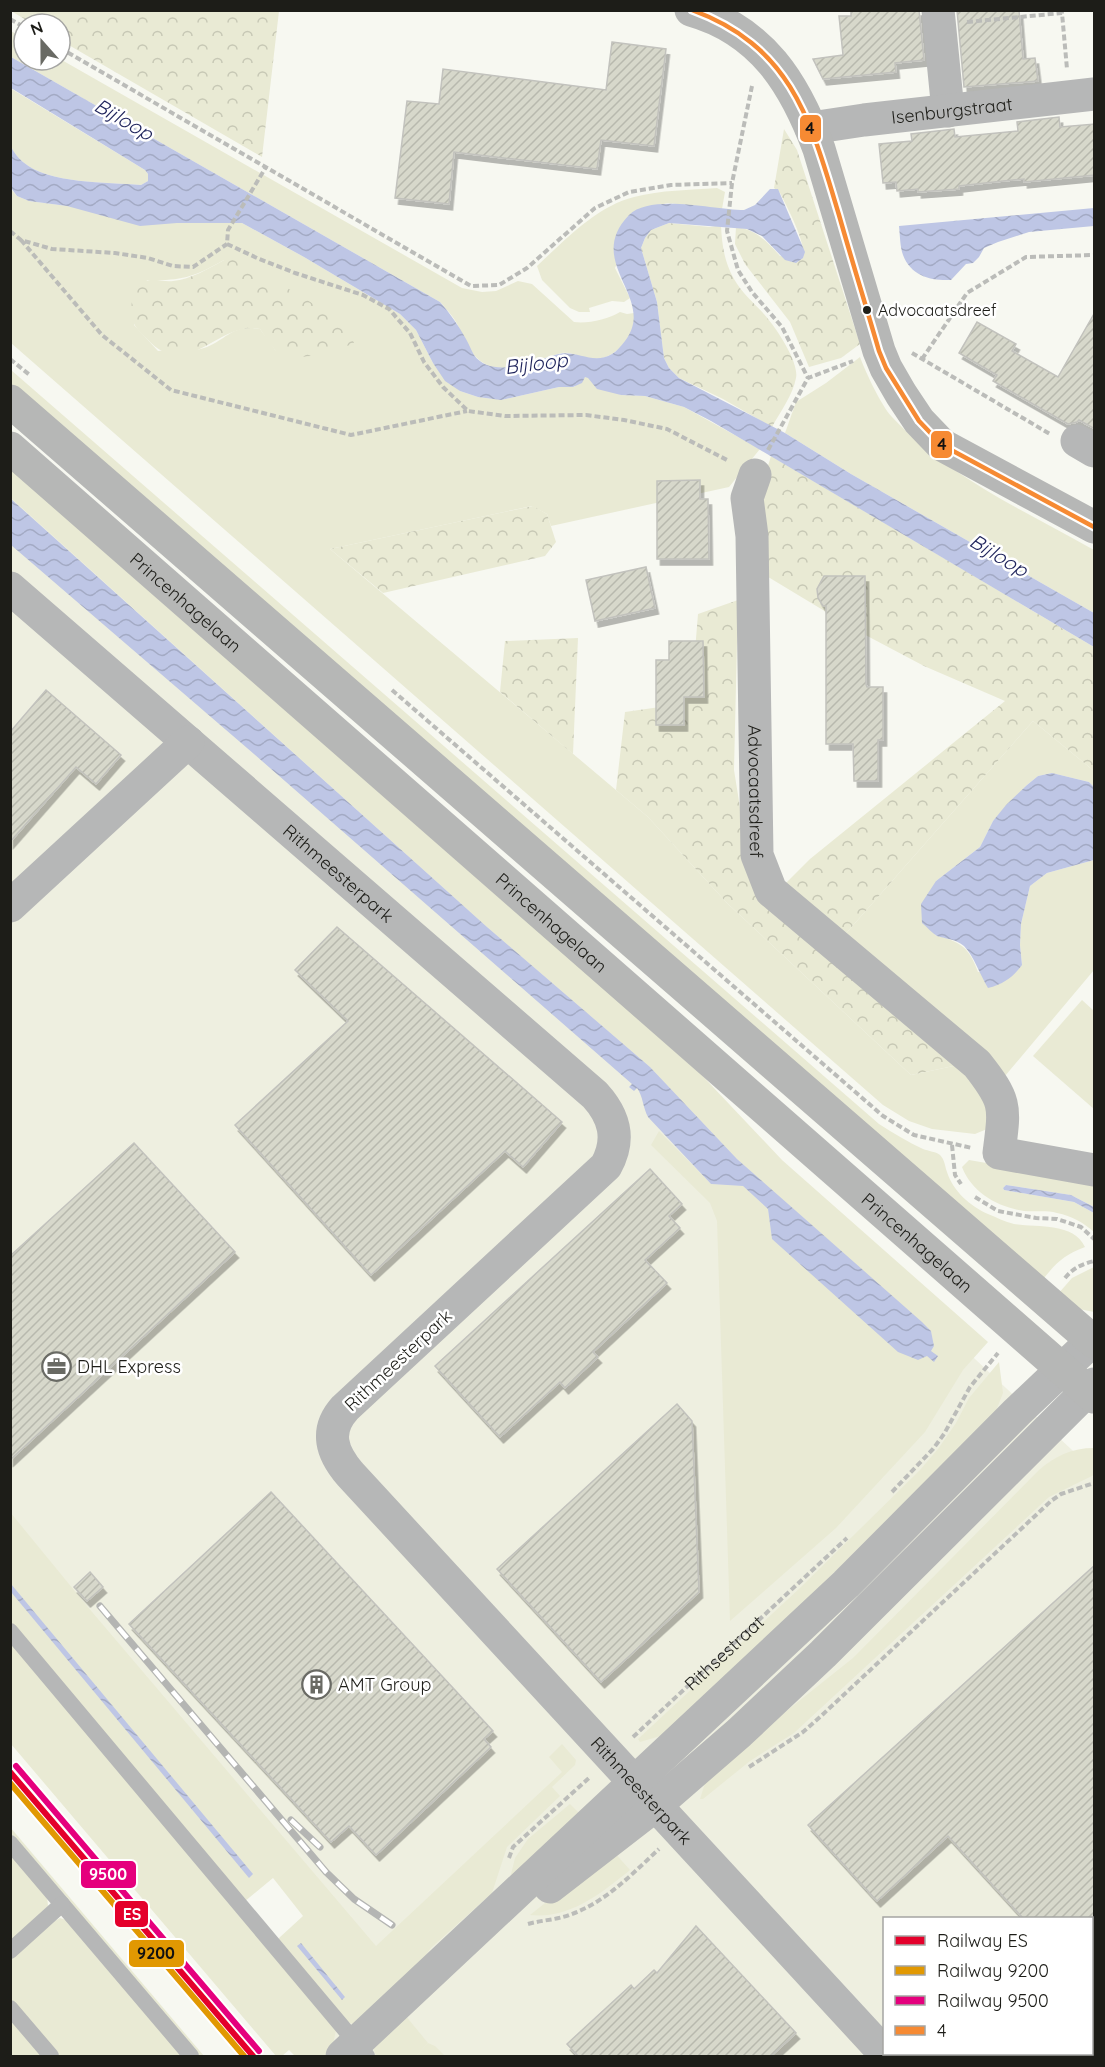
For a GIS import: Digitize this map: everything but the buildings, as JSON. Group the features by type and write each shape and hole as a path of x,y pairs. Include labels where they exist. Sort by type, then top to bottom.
{"main road":[{"path":"691,10 732,28 761,49 789,84 811,128 879,351 886,368 920,421 942,445 1095,526"},
{"name":"Princenhagelaan","path":"10,401 1094,1341"},
{"name":"Princenhagelaan","path":"10,448 1062,1368 1092,1390"}],"street":[{"path":"938,17 948,111"},
{"name":"Isenburgstraat","path":"811,128 1082,96"},
{"name":"Advocaatsdreef","path":"755,475 747,498 752,536 757,855 771,891 977,1064 995,1087 1001,1100 1004,1115 999,1153 1095,1170"},
{"name":"Rithmeesterpark","path":"10,588 595,1095 609,1112 615,1134 612,1156 606,1166 345,1408 334,1424 332,1432 335,1450 344,1466 883,2053"},
{"path":"10,906 188,742"},
{"name":"Rithsestraat","path":"355,2052 406,1998 645,1793 846,1584 1062,1368 1094,1341"},
{"name":"Rithsestraat","path":"645,1793 739,1732 823,1654 1092,1390"}],"lane":[{"path":"10,1631 355,2052"},
{"path":"10,1843 191,2056"},
{"path":"10,1951 62,1904"},
{"path":"10,2008 51,2056"}],"path":[{"path":"938,17 1062,13 1082,96"},
{"path":"761,49 732,183 728,226 738,270 752,292 782,327 808,378"},
{"path":"72,55 471,286 499,285 526,268 595,208 629,192 671,185 732,183"},
{"path":"227,244 228,230 266,167"},
{"path":"10,231 21,240 102,335 171,390 351,435 468,411 505,416 586,415 667,429 712,450 755,475 785,416 808,378 879,351 908,350 1059,439 1086,446"},
{"path":"21,240 52,249 115,253 148,258 173,266 193,267 227,244"},
{"path":"227,244 295,273 363,295 388,309 410,333 424,362 442,387 468,411"},
{"path":"922,359 967,293 1026,257 1095,255"},
{"path":"10,359 38,382"},
{"path":"389,687 883,1116 914,1135 952,1145 955,1175 965,1190"},
{"path":"973,1195 998,1211 1036,1218 1057,1219 1081,1227 1095,1239"},
{"path":"1046,1299 1071,1270 1095,1261"},
{"path":"891,1492 933,1449 970,1387 1019,1330"},
{"name":"Rithsestraat","path":"507,1865 513,1847 850,1534"}],"shaded area":[{"path":"10,480 737,1136 1087,1464 1094,1479 1094,2056 295,2056 312,1917 275,1872 11,1619"}],"green space":[{"path":"11,11 279,11 262,157 72,47 72,12"},
{"path":"11,31 12,58 11,57"},
{"path":"72,66 462,288 482,292 496,291 518,281 532,284 574,322 598,320 620,312 634,313 634,323 628,338 606,357 589,359 562,353 511,368 501,368 491,366 477,358 456,321 440,302 37,72 72,72"},
{"path":"10,88 145,170 148,174 148,181 141,185 79,181 47,174 23,162 11,147"},
{"path":"784,129 797,150 860,344 841,358 809,367 790,322 745,264 735,244 736,227 743,228 765,241 780,256 803,258 802,244 796,226 780,193 774,188"},
{"path":"10,188 17,196 29,201 177,223 242,223 400,314 416,330 433,363 460,391 478,397 501,400 559,387 574,387 588,377 621,395 645,396 684,407 760,449 729,487 551,526 547,514 532,506 330,549 648,817 727,903 911,1075 963,1064 992,1099 987,1129 975,1134 932,1129 909,1121 883,1105 11,343","holes":["224,260 276,351 260,329 251,328 237,330 202,349 158,351 134,325 147,280 187,277"]},
{"path":"717,188 725,192 722,209 668,203 639,209 615,268 630,298 624,302 612,301 589,308 590,312 579,312 570,308 542,280 537,266 582,225 620,201 644,195"},
{"path":"669,223 710,227 721,225 724,253 734,279 772,324 788,350 795,365 796,378 789,397 772,427 723,399 679,378 669,368 664,358 657,302 641,248 651,230"},
{"path":"224,260 236,260 302,297 336,321 348,332 354,343 337,350 304,357 284,355 270,344 260,329 245,329 230,333 190,353 176,355 162,351 137,328 133,321 132,303 135,291 143,282 180,280"},
{"path":"860,357 888,412 937,458 1015,507 1094,550 1094,613 851,474 785,433 796,402"},
{"path":"11,370 879,1124 917,1146 940,1155 953,1185 969,1202 981,1211 1011,1223 1054,1228 1072,1233 1085,1247 1060,1261 1041,1282 11,388"},
{"path":"771,456 1094,647 1094,771 1033,721 841,939 781,888 810,859 1005,701 924,666 856,630 760,572 764,479"},
{"path":"11,461 679,1051 782,1160 988,1342 963,1370 925,1432 836,1528 730,1621 717,1221 710,1203 651,1145 659,1131 711,1184 743,1186 768,1209 772,1239 931,1351 934,1346 931,1331 737,1159 650,1067 487,927 11,498"},
{"path":"533,506 547,514 556,542 545,556 383,593 330,549"},
{"path":"738,600 734,770 750,870 963,1064 911,1075 727,903 648,817 616,790 625,712 660,707 694,663 698,614"},
{"path":"578,638 573,754 500,692 505,641"},
{"path":"1033,721 1094,771 1094,787 1089,782 1052,773 1038,776 993,821 980,847 936,881 935,935 963,947 978,972 1022,965 1021,924 1030,886 1047,873 1094,860 1094,970 1005,1076 841,939"},
{"path":"1082,1000 1094,1011 1094,1109 1033,1056"},
{"path":"969,1160 1094,1182 1094,1207 1071,1195 1006,1185 1003,1188 1074,1202 1094,1213 1094,1232 1068,1216 1014,1209 987,1197 966,1176 962,1167"},
{"path":"1094,1267 1094,1312 1079,1309 1058,1294 1072,1278"},
{"path":"999,1362 1003,1393 996,1411 674,1732 640,1742 638,1739 801,1587 920,1470 956,1423 969,1398"},
{"path":"1094,1448 1094,1475 1049,1497 794,1733 750,1761 703,1799 700,1799 705,1783 716,1767 853,1658 1039,1470 1064,1454 1078,1449"},
{"path":"10,1512 376,1946 562,1772 549,1757 562,1744 576,1760 575,1765 552,1787 560,1796 507,1847 492,1893 431,1948 411,1975 358,2026 340,2019 278,1944 279,1938 303,1916 273,1878 244,1902 11,1624"},
{"path":"10,1640 336,2030 333,2045 324,2056 295,2056 289,2050 282,2056 276,2056 11,1744"},
{"path":"570,1804 583,1817 508,1886 515,1858 528,1839"},
{"path":"10,1827 204,2056 198,2056 11,1835"},
{"path":"612,1850 630,1870 596,1896 571,1909 545,1915 530,1915"},
{"path":"10,1852 47,1896 48,1906 10,1943"},
{"path":"60,1918 66,1920 185,2056 58,2056 11,1999 10,1959 46,1926"},
{"path":"405,2015 428,2043 416,2056 376,2056 372,2045"},
{"path":"11,2017 43,2056 11,2056"},
{"path":"428,2043 435,2046 445,2056 416,2056"}],"water":[{"name":"Bijloop","path":"11,57 12,72 37,72 440,302 457,324 474,355 491,366 513,367 562,353 590,358 605,357 619,348 633,325 633,310 616,265 614,249 617,232 629,215 639,208 652,205 684,204 744,210 755,205 770,189 778,189 805,252 803,258 796,263 785,260 762,236 747,229 669,223 651,230 645,238 641,248 657,302 664,358 669,368 679,378 785,433 851,474 1094,613 1094,647 684,407 645,396 621,395 597,389 585,377 582,383 573,387 559,387 501,400 478,397 460,391 445,381 416,330 400,314 242,223 177,223 140,226 67,206 29,201 17,196 11,188 11,147 21,160 34,169 62,178 141,185 148,181 148,174 11,88"},
{"path":"1094,208 1094,226 1029,232 998,242 984,248 973,263 966,264 951,280 922,276 911,268 902,252 899,226"},
{"path":"10,498 487,927 650,1067 737,1159 931,1331 934,1346 931,1351 938,1356 934,1362 927,1356 918,1360 898,1352 772,1239 768,1209 743,1186 711,1184 648,1117 637,1088 634,1091 629,1087 632,1084 11,545"},
{"path":"1052,773 1089,782 1094,787 1094,860 1047,873 1030,886 1021,924 1022,965 1008,980 988,988 964,946 937,936 922,923 921,904 936,881 980,847 993,821 1006,805 1038,776"},
{"path":"1006,1185 1071,1195 1094,1207 1094,1213 1074,1202 1004,1190"},
{"path":"11,1584 253,1874 249,1878 11,1592"},
{"path":"301,1943 345,1997 342,2000 297,1946"}],"railway":[{"path":"100,1606 326,1872 354,1899 392,1925"},
{"path":"291,1820 320,1847"}],"rail line":[{"name":"9500","path":"16,1766 259,2051"},
{"name":"ES","path":"10,1772 253,2056"},
{"name":"9200","path":"10,1783 244,2056"}],"transit line":[{"name":"4","path":"692,10 726,26 754,45 776,67 793,92 807,119 818,149 879,351 886,368 919,421 942,445 1094,527"}],"place":[{"name":"Advocaatsdreef","path":"867,310"},
{"name":"DHL Express","path":"56,1366"},
{"name":"AMT Group","path":"317,1684"}]}
